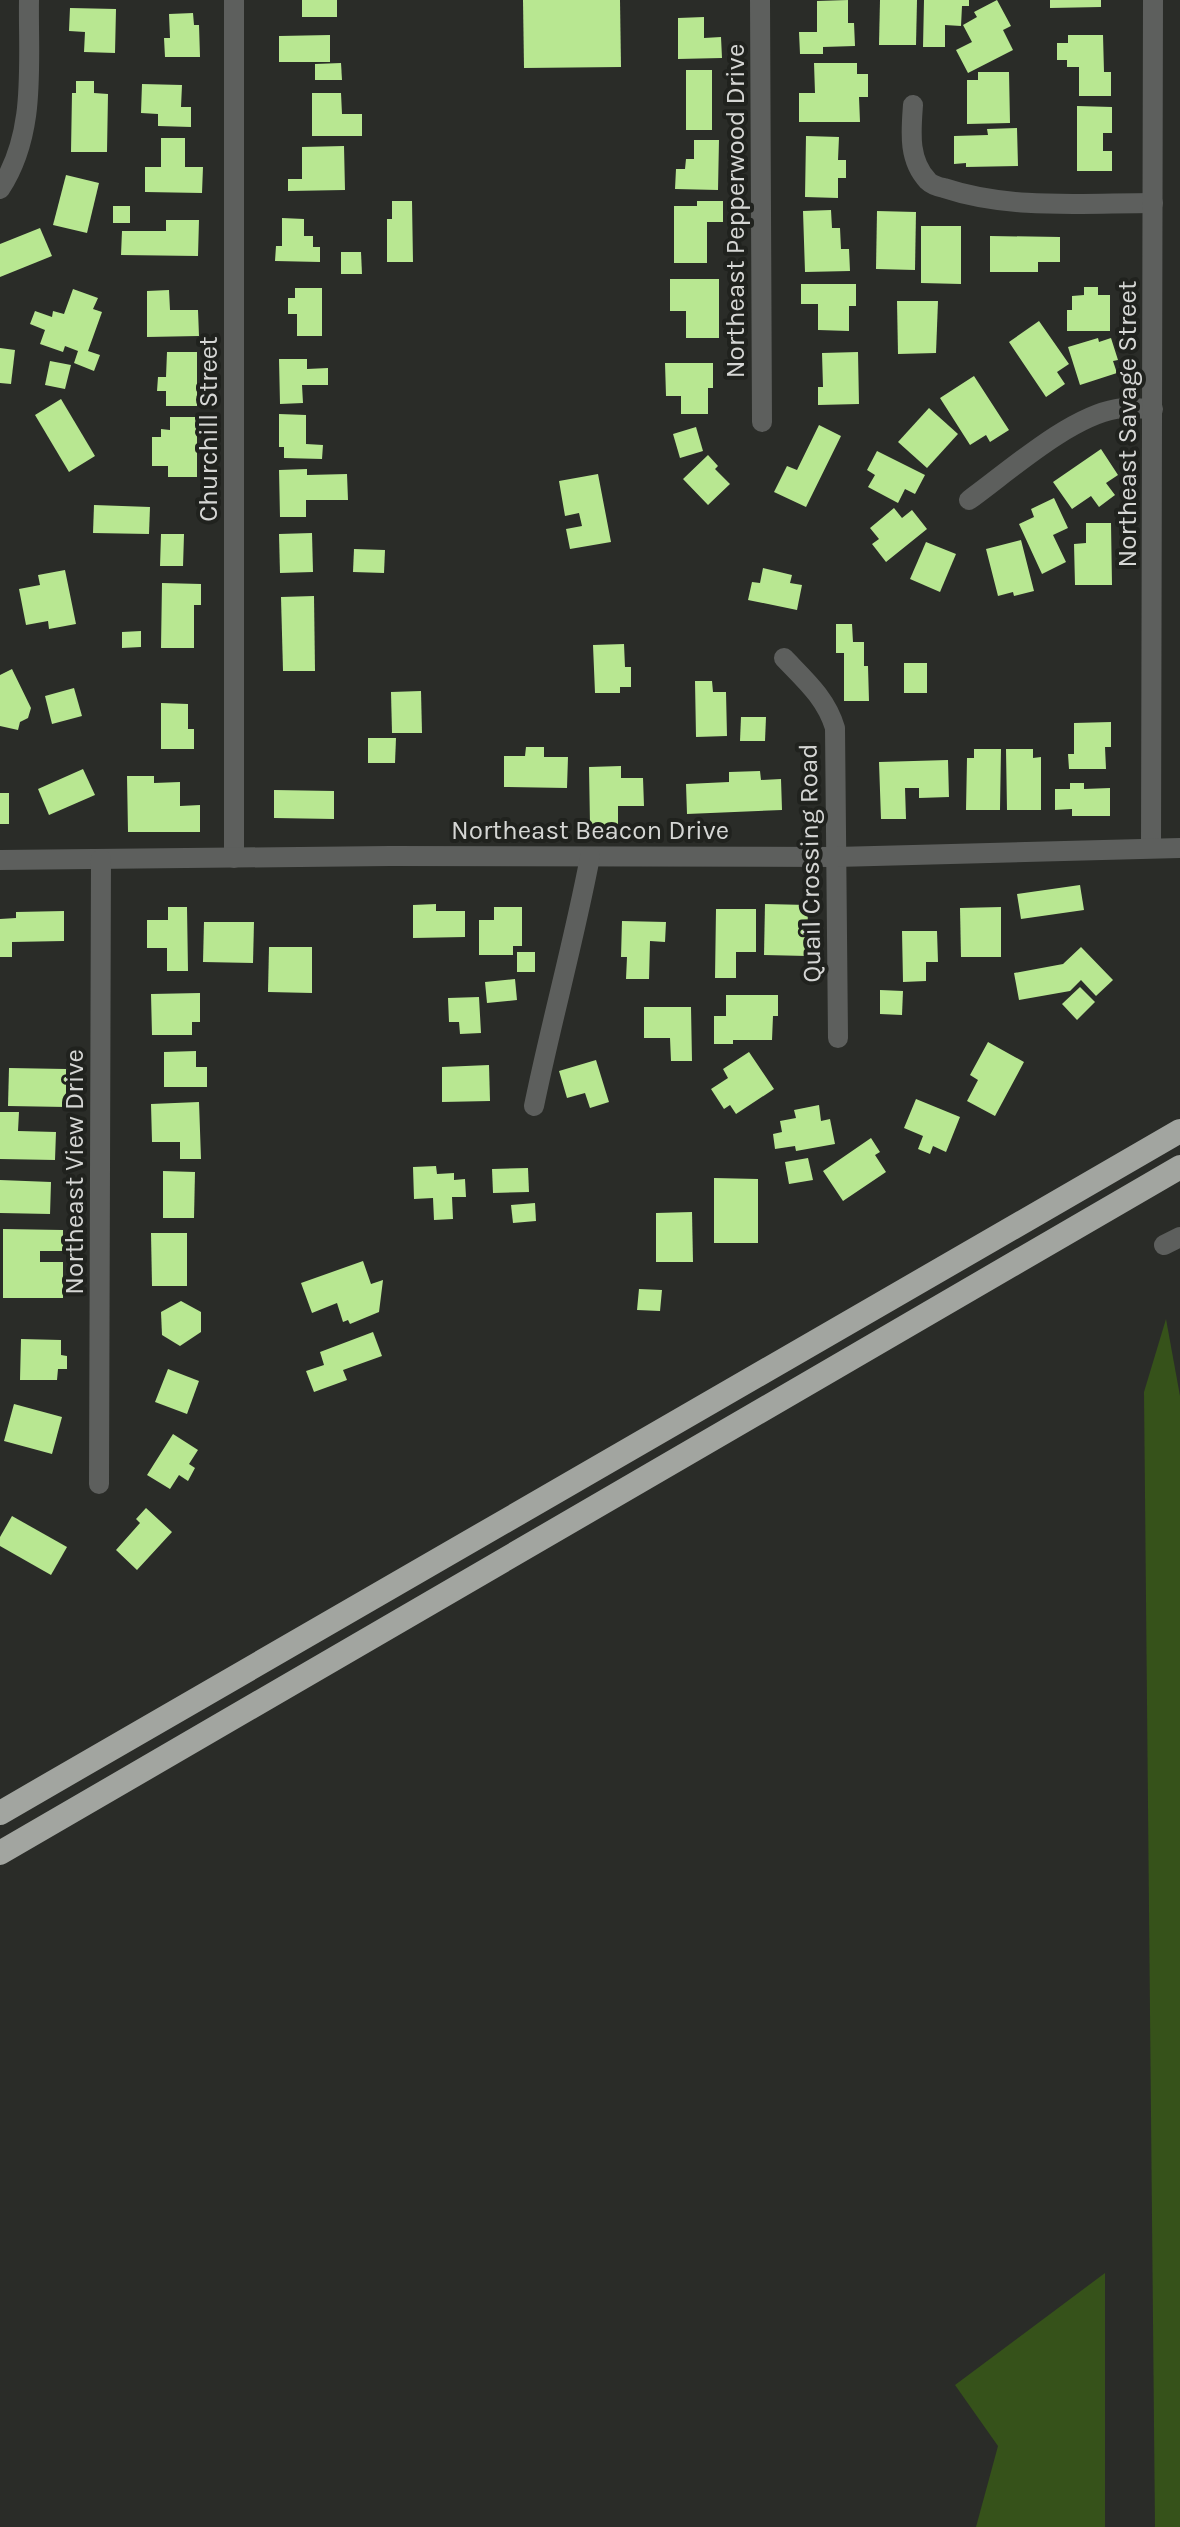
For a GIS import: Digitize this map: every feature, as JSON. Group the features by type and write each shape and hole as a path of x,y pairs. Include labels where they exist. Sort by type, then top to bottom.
{"highway":[{"path":"0,1813 1180,1131"},
{"path":"0,1853 1180,1167"}],"street":[{"path":"0,189 21,148 27,123 29,0"},
{"name":"Churchill Street","path":"234,0 234,858"},
{"name":"Northeast Pepperwood Drive","path":"760,0 762,422"},
{"name":"Northeast Savage Street","path":"1151,848 1153,0"},
{"path":"913,105 910,138 915,161 929,184 971,197 1035,203 1153,203"},
{"path":"969,500 1072,425 1117,409 1153,409"},
{"name":"Quail Crossing Road","path":"784,658 821,696 835,728 838,1038"},
{"name":"Northeast Beacon Drive","path":"0,860 836,857 1180,848"},
{"path":"534,1106 580,913 590,857"},
{"name":"Northeast View Drive","path":"99,1484 101,859"}],"green space":[{"path":"1166,1319 1180,1396 1180,2527 1155,2527 1144,1392"},
{"path":"1105,2273 1105,2527 976,2527 998,2446 955,2385"}],"building":[{"path":"302,0 337,0 337,17 302,17"},
{"path":"523,0 620,0 621,67 524,68"},
{"path":"848,0 848,23 854,23 855,46 823,47 823,54 800,54 799,32 817,32 817,1"},
{"path":"880,0 917,0 916,45 879,45"},
{"path":"924,0 969,0 969,6 962,6 961,26 945,25 945,47 923,47"},
{"path":"997,0 1011,26 1003,30 1013,50 968,73 956,50 972,42 963,25 977,17 974,12"},
{"path":"1050,0 1101,0 1101,7 1050,8"},
{"path":"70,8 116,9 115,53 84,52 85,32 69,31"},
{"path":"193,13 194,25 199,25 200,57 165,57 164,38 170,38 169,14"},
{"path":"704,17 704,38 721,37 722,58 678,59 678,18"},
{"path":"330,35 330,62 279,62 279,36"},
{"path":"1068,35 1103,35 1104,72 1111,72 1111,96 1079,96 1079,67 1067,67 1067,60 1057,60 1057,43 1068,43"},
{"path":"341,63 342,80 315,80 315,64"},
{"path":"814,63 857,63 857,74 868,74 868,97 859,97 860,122 799,122 799,93 815,93"},
{"path":"686,70 712,70 712,130 686,130"},
{"path":"978,72 1009,72 1010,123 967,124 967,80 978,80"},
{"path":"76,81 94,81 94,93 108,94 107,152 71,152 72,93 76,93"},
{"path":"142,84 182,85 181,107 191,107 191,127 158,126 158,114 141,113"},
{"path":"312,93 341,93 342,114 362,114 362,136 312,136"},
{"path":"1077,106 1112,107 1112,133 1103,133 1103,151 1112,151 1112,171 1077,171"},
{"path":"1017,128 1018,166 966,167 966,163 954,164 954,136 988,135 987,129"},
{"path":"806,136 839,137 838,160 846,160 846,178 838,178 838,198 805,197"},
{"path":"161,138 185,138 185,167 203,167 202,193 145,192 145,167 161,167"},
{"path":"694,140 719,140 718,190 675,189 676,169 685,169 686,159 694,159"},
{"path":"344,146 345,190 288,191 288,179 302,179 302,147"},
{"path":"66,175 99,183 87,233 53,225"},
{"path":"392,201 412,201 413,262 387,262 387,219 392,219"},
{"path":"697,201 723,201 723,222 707,222 707,263 674,263 674,206 697,206"},
{"path":"113,206 130,206 130,223 113,223"},
{"path":"831,210 832,228 840,228 841,249 849,249 850,271 805,272 803,211"},
{"path":"877,211 916,212 915,270 876,269"},
{"path":"282,218 304,219 304,236 313,236 313,247 320,247 320,262 275,261 276,246 282,246"},
{"path":"166,220 199,220 198,256 121,255 122,231 166,231"},
{"path":"921,226 961,226 961,284 921,283"},
{"path":"40,228 52,256 0,277 0,244"},
{"path":"990,236 1060,237 1060,262 1038,262 1038,272 990,272"},
{"path":"341,252 361,252 362,274 341,274"},
{"path":"670,279 719,279 719,338 686,338 686,311 670,311"},
{"path":"801,284 856,284 856,306 849,306 849,331 818,330 818,304 801,304"},
{"path":"1084,287 1098,287 1098,295 1110,295 1110,331 1067,331 1067,310 1072,310 1072,296 1084,295"},
{"path":"295,288 322,288 322,336 297,336 297,314 288,314 288,298 295,298"},
{"path":"73,289 98,298 93,309 102,312 88,351 100,355 94,371 74,363 78,351 65,346 63,352 40,344 45,330 30,324 35,311 52,317 53,311 64,314"},
{"path":"169,290 170,310 198,310 199,336 147,337 147,291"},
{"path":"897,301 938,301 936,353 898,354"},
{"path":"1039,321 1069,364 1057,372 1065,384 1046,397 1009,342"},
{"path":"1098,338 1099,342 1111,338 1118,360 1113,361 1117,373 1080,385 1068,347"},
{"path":"0,348 15,350 11,384 0,383"},
{"path":"167,352 197,352 197,406 166,406 166,391 157,391 158,377 166,377"},
{"path":"858,352 859,404 818,405 818,387 823,387 822,353"},
{"path":"279,359 307,359 307,369 328,368 328,385 302,385 303,403 280,404"},
{"path":"50,361 71,365 65,389 45,385"},
{"path":"665,363 713,363 713,388 708,388 708,414 681,414 681,396 666,396"},
{"path":"974,376 1009,430 990,442 986,435 970,445 940,398"},
{"path":"61,399 95,456 69,472 35,415"},
{"path":"929,408 958,434 927,468 898,442"},
{"path":"279,414 306,415 306,444 323,445 322,459 284,458 284,447 279,447"},
{"path":"170,417 197,417 197,477 168,477 168,466 152,466 152,437 161,437 161,429 170,430"},
{"path":"819,425 841,436 806,507 774,492 787,466 797,470"},
{"path":"696,427 703,451 680,458 673,434"},
{"path":"1101,449 1118,475 1106,483 1115,495 1099,507 1091,496 1072,509 1053,482"},
{"path":"877,451 925,475 915,494 905,489 898,503 868,487 875,475 867,470"},
{"path":"708,455 718,466 715,469 730,484 708,505 683,479"},
{"path":"307,469 307,475 347,474 348,500 306,500 306,517 280,517 279,470"},
{"path":"598,474 611,542 570,549 566,529 582,526 579,513 565,516 559,481"},
{"path":"1054,498 1068,528 1053,535 1066,562 1042,574 1019,524 1034,517 1031,509"},
{"path":"94,505 150,507 149,534 93,533"},
{"path":"894,508 902,518 912,510 927,529 886,562 872,544 879,539 870,528"},
{"path":"1086,523 1111,523 1112,585 1075,585 1074,544 1086,543"},
{"path":"312,533 313,572 280,573 279,534"},
{"path":"161,534 184,534 183,566 160,566"},
{"path":"1021,540 1034,591 998,596 986,549"},
{"path":"926,542 956,554 940,592 910,579"},
{"path":"354,549 385,550 384,573 353,572"},
{"path":"763,568 792,575 790,583 802,585 797,610 748,600 752,582 760,583"},
{"path":"65,570 76,624 49,629 48,621 26,625 19,589 40,585 38,575"},
{"path":"162,583 201,584 201,605 194,605 194,648 161,648"},
{"path":"314,596 315,671 283,671 281,597"},
{"path":"836,624 852,624 853,642 864,642 869,701 844,701 844,653 836,653"},
{"path":"141,631 141,647 122,648 122,632"},
{"path":"624,644 625,667 631,667 631,687 620,687 620,693 595,693 593,645"},
{"path":"904,663 927,663 927,693 904,693"},
{"path":"12,669 31,708 28,718 20,722 18,730 0,726 0,675"},
{"path":"695,681 712,681 713,692 726,692 727,736 696,737"},
{"path":"74,688 82,716 52,724 45,696"},
{"path":"421,691 422,733 392,733 391,692"},
{"path":"161,703 188,704 188,729 194,729 194,749 161,749"},
{"path":"741,717 766,717 765,741 740,741"},
{"path":"1111,722 1111,747 1105,747 1106,769 1069,769 1068,754 1074,754 1074,723"},
{"path":"368,738 396,738 395,763 368,763"},
{"path":"526,747 544,747 544,757 568,757 567,788 504,787 504,756 525,756"},
{"path":"974,749 1001,749 1000,810 966,810 967,758 974,758"},
{"path":"1006,749 1033,749 1033,758 1041,757 1041,810 1007,810"},
{"path":"948,760 949,797 919,798 919,788 905,788 906,819 881,819 879,762"},
{"path":"621,766 621,778 643,778 644,806 618,806 618,825 590,825 589,767"},
{"path":"83,769 95,795 49,815 38,789"},
{"path":"760,771 761,780 781,779 782,810 687,814 686,784 729,782 729,772"},
{"path":"127,776 154,776 154,783 180,782 180,806 200,805 200,832 128,832"},
{"path":"1070,783 1084,783 1084,789 1110,788 1110,816 1072,816 1072,809 1055,810 1055,789 1070,789"},
{"path":"274,790 334,791 334,819 274,818"},
{"path":"0,793 9,793 9,824 0,824"},
{"path":"1080,885 1084,910 1021,919 1017,894"},
{"path":"436,904 436,911 465,911 465,937 413,938 413,905"},
{"path":"765,904 808,905 807,956 764,955"},
{"path":"168,907 187,907 188,971 167,971 167,948 147,948 147,920 168,920"},
{"path":"494,907 522,907 522,946 513,946 513,955 479,955 479,920 494,920"},
{"path":"1001,907 1001,957 961,957 960,908"},
{"path":"716,909 756,909 756,952 736,952 736,978 715,978"},
{"path":"64,911 64,941 12,942 12,957 0,957 0,919 16,918 16,912"},
{"path":"622,921 666,922 665,942 650,941 649,979 626,979 627,957 621,957"},
{"path":"204,922 254,922 253,963 203,962"},
{"path":"902,931 937,931 938,962 926,962 926,981 903,982"},
{"path":"269,947 312,947 312,993 268,992"},
{"path":"1081,947 1113,980 1096,996 1081,980 1070,991 1019,1000 1014,973 1063,964"},
{"path":"517,952 535,952 535,972 517,972"},
{"path":"515,979 517,1000 487,1003 485,982"},
{"path":"1080,987 1095,1002 1077,1020 1062,1004"},
{"path":"880,990 903,991 902,1015 880,1014"},
{"path":"200,993 200,1022 192,1022 192,1035 152,1035 151,994"},
{"path":"726,995 778,995 778,1016 773,1016 772,1040 733,1040 733,1044 714,1044 714,1016 726,1016"},
{"path":"479,997 481,1033 460,1034 459,1022 449,1022 448,998"},
{"path":"644,1007 691,1007 692,1061 671,1061 670,1038 644,1038"},
{"path":"988,1042 1024,1062 995,1116 967,1101 978,1080 970,1075"},
{"path":"196,1051 196,1067 207,1067 207,1087 164,1087 164,1052"},
{"path":"749,1052 774,1089 736,1114 730,1105 724,1109 711,1089 728,1078 723,1069"},
{"path":"596,1060 609,1102 590,1108 585,1093 567,1098 559,1071"},
{"path":"489,1065 490,1101 442,1102 442,1067"},
{"path":"9,1068 66,1069 66,1107 8,1106"},
{"path":"916,1099 960,1117 946,1152 933,1146 930,1154 918,1149 923,1136 904,1128"},
{"path":"199,1102 201,1159 180,1159 180,1142 152,1142 151,1104"},
{"path":"819,1105 821,1121 830,1119 835,1144 796,1151 795,1146 775,1149 773,1134 782,1132 780,1121 796,1118 794,1110"},
{"path":"0,1112 19,1112 18,1131 56,1132 55,1160 0,1159"},
{"path":"871,1138 880,1152 875,1155 886,1172 843,1201 823,1171"},
{"path":"808,1158 813,1180 789,1184 785,1162"},
{"path":"436,1166 437,1174 454,1173 454,1180 465,1179 466,1197 452,1197 453,1219 434,1220 433,1198 414,1199 413,1167"},
{"path":"528,1168 529,1192 493,1193 492,1169"},
{"path":"163,1171 195,1172 194,1218 163,1218"},
{"path":"714,1178 758,1179 758,1243 714,1243"},
{"path":"0,1180 51,1182 50,1214 0,1213"},
{"path":"535,1203 536,1221 513,1223 511,1205"},
{"path":"692,1212 693,1262 656,1262 656,1213"},
{"path":"3,1229 63,1230 63,1251 40,1251 40,1262 63,1262 63,1298 3,1298"},
{"path":"151,1233 187,1233 187,1286 152,1286"},
{"path":"363,1261 371,1284 383,1280 379,1312 350,1324 348,1320 343,1322 337,1303 312,1313 301,1283"},
{"path":"639,1289 662,1290 660,1311 637,1310"},
{"path":"181,1301 201,1312 201,1332 180,1346 162,1335 161,1312"},
{"path":"373,1332 382,1356 343,1370 347,1380 314,1392 306,1371 324,1365 320,1352"},
{"path":"21,1339 61,1340 61,1355 67,1356 67,1369 58,1369 57,1380 20,1380"},
{"path":"168,1369 199,1381 187,1414 155,1402"},
{"path":"14,1404 62,1417 52,1454 4,1441"},
{"path":"173,1434 198,1450 189,1464 195,1468 188,1481 179,1475 170,1489 147,1475"},
{"path":"146,1508 172,1532 137,1570 116,1550 140,1523 136,1519"},
{"path":"12,1516 67,1547 51,1575 0,1546 0,1537"}]}
